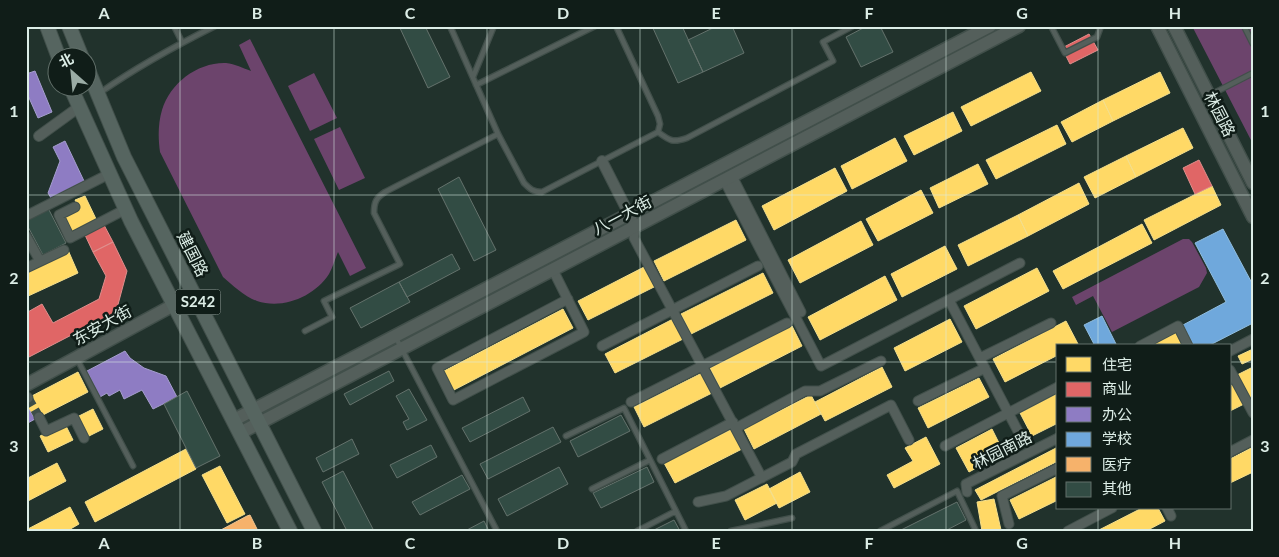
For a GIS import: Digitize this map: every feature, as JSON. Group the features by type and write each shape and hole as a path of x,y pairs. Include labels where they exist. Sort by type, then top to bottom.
{"main road":[{"path":"47,26 55,48"},
{"path":"70,26 78,48"},
{"name":"八一大街","path":"256,417 395,336 990,26"},
{"name":"八一大街","path":"237,426 402,349 1019,26"},
{"name":"林园路","path":"1157,26 1253,217"},
{"name":"林园路","path":"1174,26 1253,183"},
{"name":"建国路","path":"98,94 124,157 314,531"},
{"name":"S242","path":"75,98 126,210 290,531"},
{"path":"79,107 92,98"},
{"name":"东安大街","path":"26,385 194,294"}],"street":[{"path":"39,136 79,107"},
{"path":"602,161 635,227 634,238 762,478"},
{"path":"26,216 109,174"},
{"path":"728,178 821,366 1020,263"},
{"path":"728,178 801,312"},
{"path":"75,207 59,215 70,238 126,210"},
{"path":"26,236 40,261"},
{"path":"26,268 64,250"},
{"path":"602,346 758,266"},
{"path":"553,270 568,300 584,332 453,400 436,368 568,300"},
{"path":"949,300 1021,437"},
{"path":"980,358 1051,322"},
{"path":"630,402 787,323"},
{"path":"1144,344 1178,326 1187,344"},
{"path":"1232,350 1253,339"},
{"path":"662,458 805,391 820,391 881,361"},
{"path":"918,401 985,368"},
{"path":"1232,376 1252,410"},
{"path":"945,446 1056,388"},
{"path":"698,502 726,496 762,478 792,462 796,454 891,405 909,440"},
{"path":"39,417 46,432 74,418 84,438"},
{"name":"林园南路","path":"967,492 966,484 1056,439"},
{"path":"1232,451 1253,440"},
{"path":"1009,524 1002,496 1056,469"},
{"path":"1068,531 1108,510"}],"lane":[{"path":"174,26 182,42"},
{"path":"98,94 182,42 214,26"},
{"path":"450,26 498,134 524,183 535,192 542,192 658,132 660,124 658,116 616,26"},
{"path":"473,77 494,26"},
{"path":"476,84 595,26"},
{"path":"658,132 676,142 687,138 833,61 823,42 853,26"},
{"path":"1051,26 1066,53 1097,37 1100,26"},
{"path":"1244,26 1253,44"},
{"path":"1209,96 1253,74"},
{"path":"305,331 332,317 324,301 400,264 374,213 377,197 498,134"},
{"path":"395,336 497,531"},
{"path":"76,358 133,466"},
{"path":"566,436 624,408 686,531"},
{"path":"592,489 650,460"},
{"path":"880,531 957,491 976,531"},
{"path":"637,531 676,512"},
{"path":"731,531 792,518"}],"shaded area":[{"path":"1192,26 1253,26 1253,144"},
{"path":"250,39 366,268 350,276 338,252 329,274 316,289 298,299 277,304 257,301 248,297 223,277 160,152 159,146 162,110 171,91 187,76 205,66 226,63 251,71 239,45"},
{"path":"314,73 337,118 310,131 288,86"},
{"path":"340,127 365,178 339,190 314,139"},
{"path":"1183,239 1189,239 1192,242 1206,268 1207,273 1199,287 1112,332 1093,296 1076,305 1072,297"}],"building: 住宅":[{"path":"1031,72 1041,91 971,126 961,107"},
{"path":"1160,72 1170,93 1113,121 1103,100"},
{"path":"1103,100 1113,121 1072,142 1061,122"},
{"path":"953,112 962,131 914,155 904,136"},
{"path":"1057,125 1066,144 996,179 986,160"},
{"path":"1183,128 1193,148 1136,177 1126,156"},
{"path":"895,138 907,161 852,189 841,166"},
{"path":"1126,156 1136,177 1095,198 1084,177"},
{"path":"978,164 988,184 939,208 930,188"},
{"path":"835,168 847,191 774,230 762,206"},
{"path":"1079,183 1089,204 1028,236 1018,215"},
{"path":"1212,186 1221,205 1154,240 1144,220"},
{"path":"921,190 933,213 878,241 866,219"},
{"path":"85,196 97,221 71,234 62,217 79,208 75,200"},
{"path":"1018,215 1028,236 968,266 958,245"},
{"path":"736,220 746,240 664,281 654,261"},
{"path":"861,221 873,245 800,283 788,260"},
{"path":"1142,224 1152,243 1063,289 1053,271"},
{"path":"945,246 957,269 902,297 891,274"},
{"path":"68,250 78,273 26,297 26,270"},
{"path":"646,266 656,286 588,320 578,301"},
{"path":"1037,268 1049,291 976,329 964,306"},
{"path":"763,273 773,293 691,334 681,314"},
{"path":"885,276 897,300 820,340 808,317"},
{"path":"563,309 573,328 452,391 442,372"},
{"path":"673,319 683,339 615,373 605,354"},
{"path":"950,319 962,342 905,371 894,348"},
{"path":"1066,321 1078,344 1056,344 1056,356 1005,382 993,359"},
{"path":"792,326 802,346 720,388 710,368"},
{"path":"1177,332 1184,344 1154,344"},
{"path":"1253,349 1253,359 1242,364 1238,356"},
{"path":"882,367 892,387 825,421 815,402"},
{"path":"1253,367 1253,397 1249,399 1237,375"},
{"path":"78,372 88,392 35,419 26,405 26,399"},
{"path":"702,373 712,393 644,427 634,407"},
{"path":"979,378 989,397 928,428 918,408"},
{"path":"1234,384 1244,404 1232,410 1232,385"},
{"path":"1056,394 1056,424 1032,436 1020,413"},
{"path":"811,395 821,414 754,449 744,429"},
{"path":"93,409 103,429 87,437 77,417"},
{"path":"65,424 73,440 48,452 40,436"},
{"path":"732,429 742,449 675,483 664,463"},
{"path":"992,429 1004,453 969,472 956,448"},
{"path":"926,437 940,464 894,488 887,475 913,461 905,448"},
{"path":"1253,447 1253,472 1232,482 1232,458"},
{"path":"1056,448 1056,462 981,500 975,490"},
{"path":"186,449 196,469 95,522 85,502"},
{"path":"57,463 66,481 26,502 26,479"},
{"path":"220,466 245,514 227,523 202,475"},
{"path":"800,472 810,492 779,508 769,489"},
{"path":"1056,477 1056,501 1019,519 1010,500"},
{"path":"767,484 777,503 745,520 735,500"},
{"path":"994,499 1001,530 982,531 977,502"},
{"path":"70,507 79,524 67,531 26,531 26,530"},
{"path":"1138,510 1159,510 1165,521 1146,531 1097,531"}],"building: 商业":[{"path":"1089,34 1098,50 1070,64 1062,48"},
{"path":"1199,160 1212,186 1195,194 1183,168"},
{"path":"104,225 113,242 93,252 85,235"},
{"path":"113,242 127,271 116,312 29,357 26,352 26,313 42,304 53,323 99,299 106,276 93,252"}],"building: 办公":[{"path":"35,71 52,112 38,118 26,91 26,74"},
{"path":"65,141 84,181 51,198 48,193 60,161 53,147"},
{"path":"125,351 130,358 144,368 166,376 177,397 153,409 142,390 124,399 120,390 109,396 107,393 100,397 87,371"},
{"path":"26,405 35,419 26,424"}],"building: 学校":[{"path":"1223,229 1253,285 1253,323 1212,344 1193,344 1183,325 1226,302 1195,243"},
{"path":"1102,316 1116,344 1094,344 1084,325"}],"building: 医疗":[{"path":"250,515 258,531 219,531 247,516"}],"building: 其他":[{"path":"399,26 425,26 450,77 428,88"},
{"path":"652,26 682,26 703,72 678,83"},
{"path":"717,26 732,26 744,53 703,72 688,40"},
{"path":"867,26 880,26 893,52 861,67 846,37"},
{"path":"459,177 496,250 474,261 438,189"},
{"path":"48,208 66,243 43,255 26,220"},
{"path":"452,254 460,269 407,297 399,282"},
{"path":"399,282 410,302 361,328 350,308"},
{"path":"389,371 394,381 350,405 344,394"},
{"path":"409,389 427,420 407,430 403,422 409,419 396,396"},
{"path":"187,391 220,456 196,468 164,404"},
{"path":"523,397 530,411 470,442 462,428"},
{"path":"621,415 630,431 578,457 570,441"},
{"path":"553,427 561,442 488,479 480,464"},
{"path":"352,439 359,454 323,472 316,458"},
{"path":"431,445 437,457 397,478 390,465"},
{"path":"559,467 568,484 507,516 498,499"},
{"path":"647,467 654,482 601,508 593,493"},
{"path":"343,471 374,531 347,531 322,482"},
{"path":"462,475 470,489 420,515 412,502"},
{"path":"957,502 966,520 945,531 899,531"},
{"path":"674,520 680,531 652,531"},
{"path":"484,521 489,531 465,531"}],"tunnel":[{"path":"28,398 39,417"}]}
